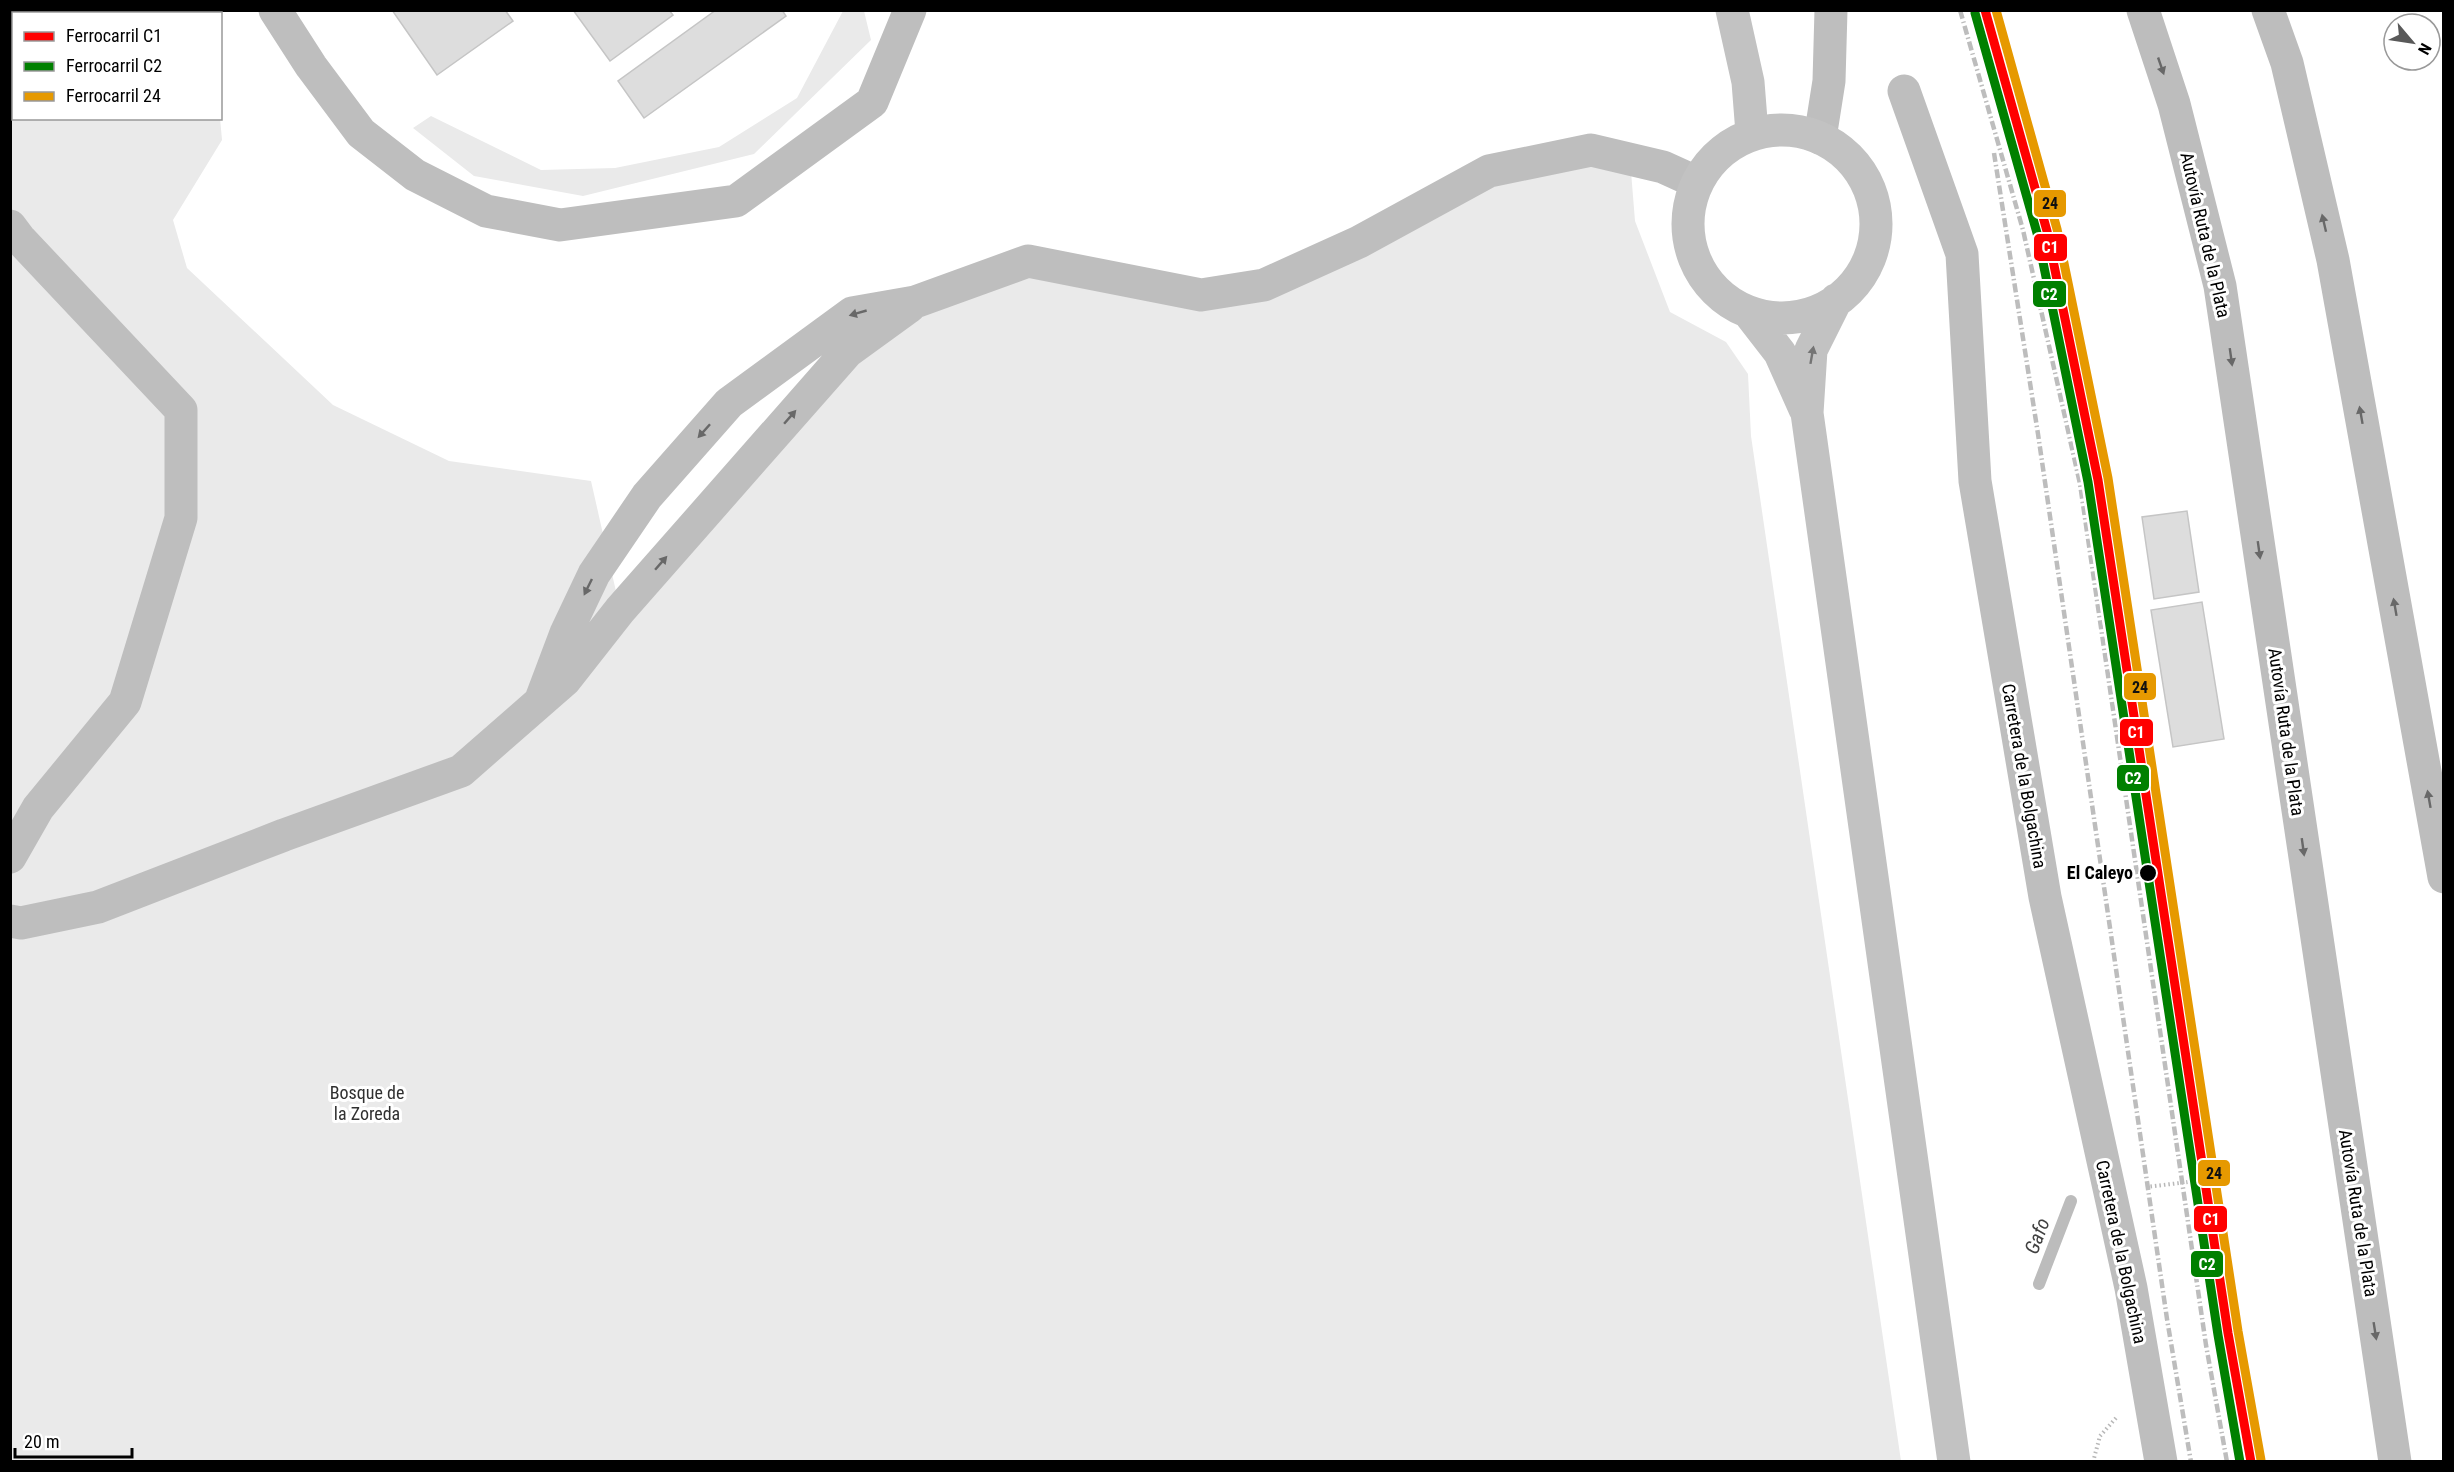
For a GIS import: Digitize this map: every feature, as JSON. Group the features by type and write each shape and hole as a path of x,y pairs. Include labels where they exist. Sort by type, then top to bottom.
{"highway":[{"name":"Autovía Ruta de la Plata","path":"2142,10 2175,104 2220,286 2395,1461"},
{"path":"2268,10 2287,63 2333,260 2444,877"}],"street":[{"path":"275,10 311,66 361,133 415,175 486,212 560,225 736,201 872,102 909,10"},
{"path":"1732,10 1748,82 1752,133"},
{"path":"1820,138 1829,81 1831,10"},
{"name":"Carretera de la Bolgachina","path":"1904,91 1962,254 1975,481 2045,897 2131,1288 2161,1461"},
{"path":"1784,129 1820,138 1848,155 1868,184 1876,214 1871,256 1848,292 1820,311 1795,318 1771,319 1749,313 1711,288 1692,256 1686,225 1696,182 1719,152 1752,133 1784,129"},
{"path":"540,702 566,633 594,574 647,496 729,403 852,313 915,302 1028,261 1201,295 1264,285 1359,242 1488,171 1591,150 1664,167 1696,182"},
{"path":"10,226 181,410 181,518 125,702 38,808 10,857"},
{"path":"1836,300 1811,350 1808,413 1954,1461"},
{"path":"10,921 21,923 98,907 284,835 461,771 565,680 620,610 848,352 915,302"},
{"path":"1749,313 1780,353 1808,413"}],"path":[{"path":"2110,1194 2128,1188 2194,1181 2221,1175"}],"green space":[{"name":"Bosque de la Zoreda","path":"10,11 213,11 12,12 12,120 220,120 222,140 173,220 187,268 333,405 449,461 591,481 620,609 847,352 1028,261 1201,295 1489,171 1630,159 1635,221 1670,312 1726,342 1748,374 1751,436 1901,1461 11,1461"},
{"path":"843,11 864,11 871,40 754,154 583,196 474,176 413,128 431,116 541,170 615,168 719,147 797,98"}],"building":[{"path":"392,10 505,10 513,21 437,75"},
{"path":"573,10 669,10 673,15 610,61"},
{"path":"716,10 782,10 786,16 644,118 618,81"},
{"path":"2187,511 2199,592 2154,599 2142,517"},
{"path":"2202,602 2224,739 2173,747 2151,610"}],"waterway":[{"name":"Gafo","path":"2039,1284 2071,1201"}],"railway":[{"path":"1960,10 2023,230 2080,484 2206,1345 2227,1462"},
{"path":"1994,153 2038,434 2167,1319 2191,1462"}],"rail line":[{"name":"C1","path":"1985,10 2047,231 2098,480 2228,1333 2251,1462"},
{"name":"24","path":"1996,10 2057,229 2108,478 2238,1331 2261,1460"},
{"name":"C2","path":"1975,13 2037,233 2088,482 2218,1335 2240,1462"}],"place":[{"name":"El Caleyo","path":"2148,873"}]}
